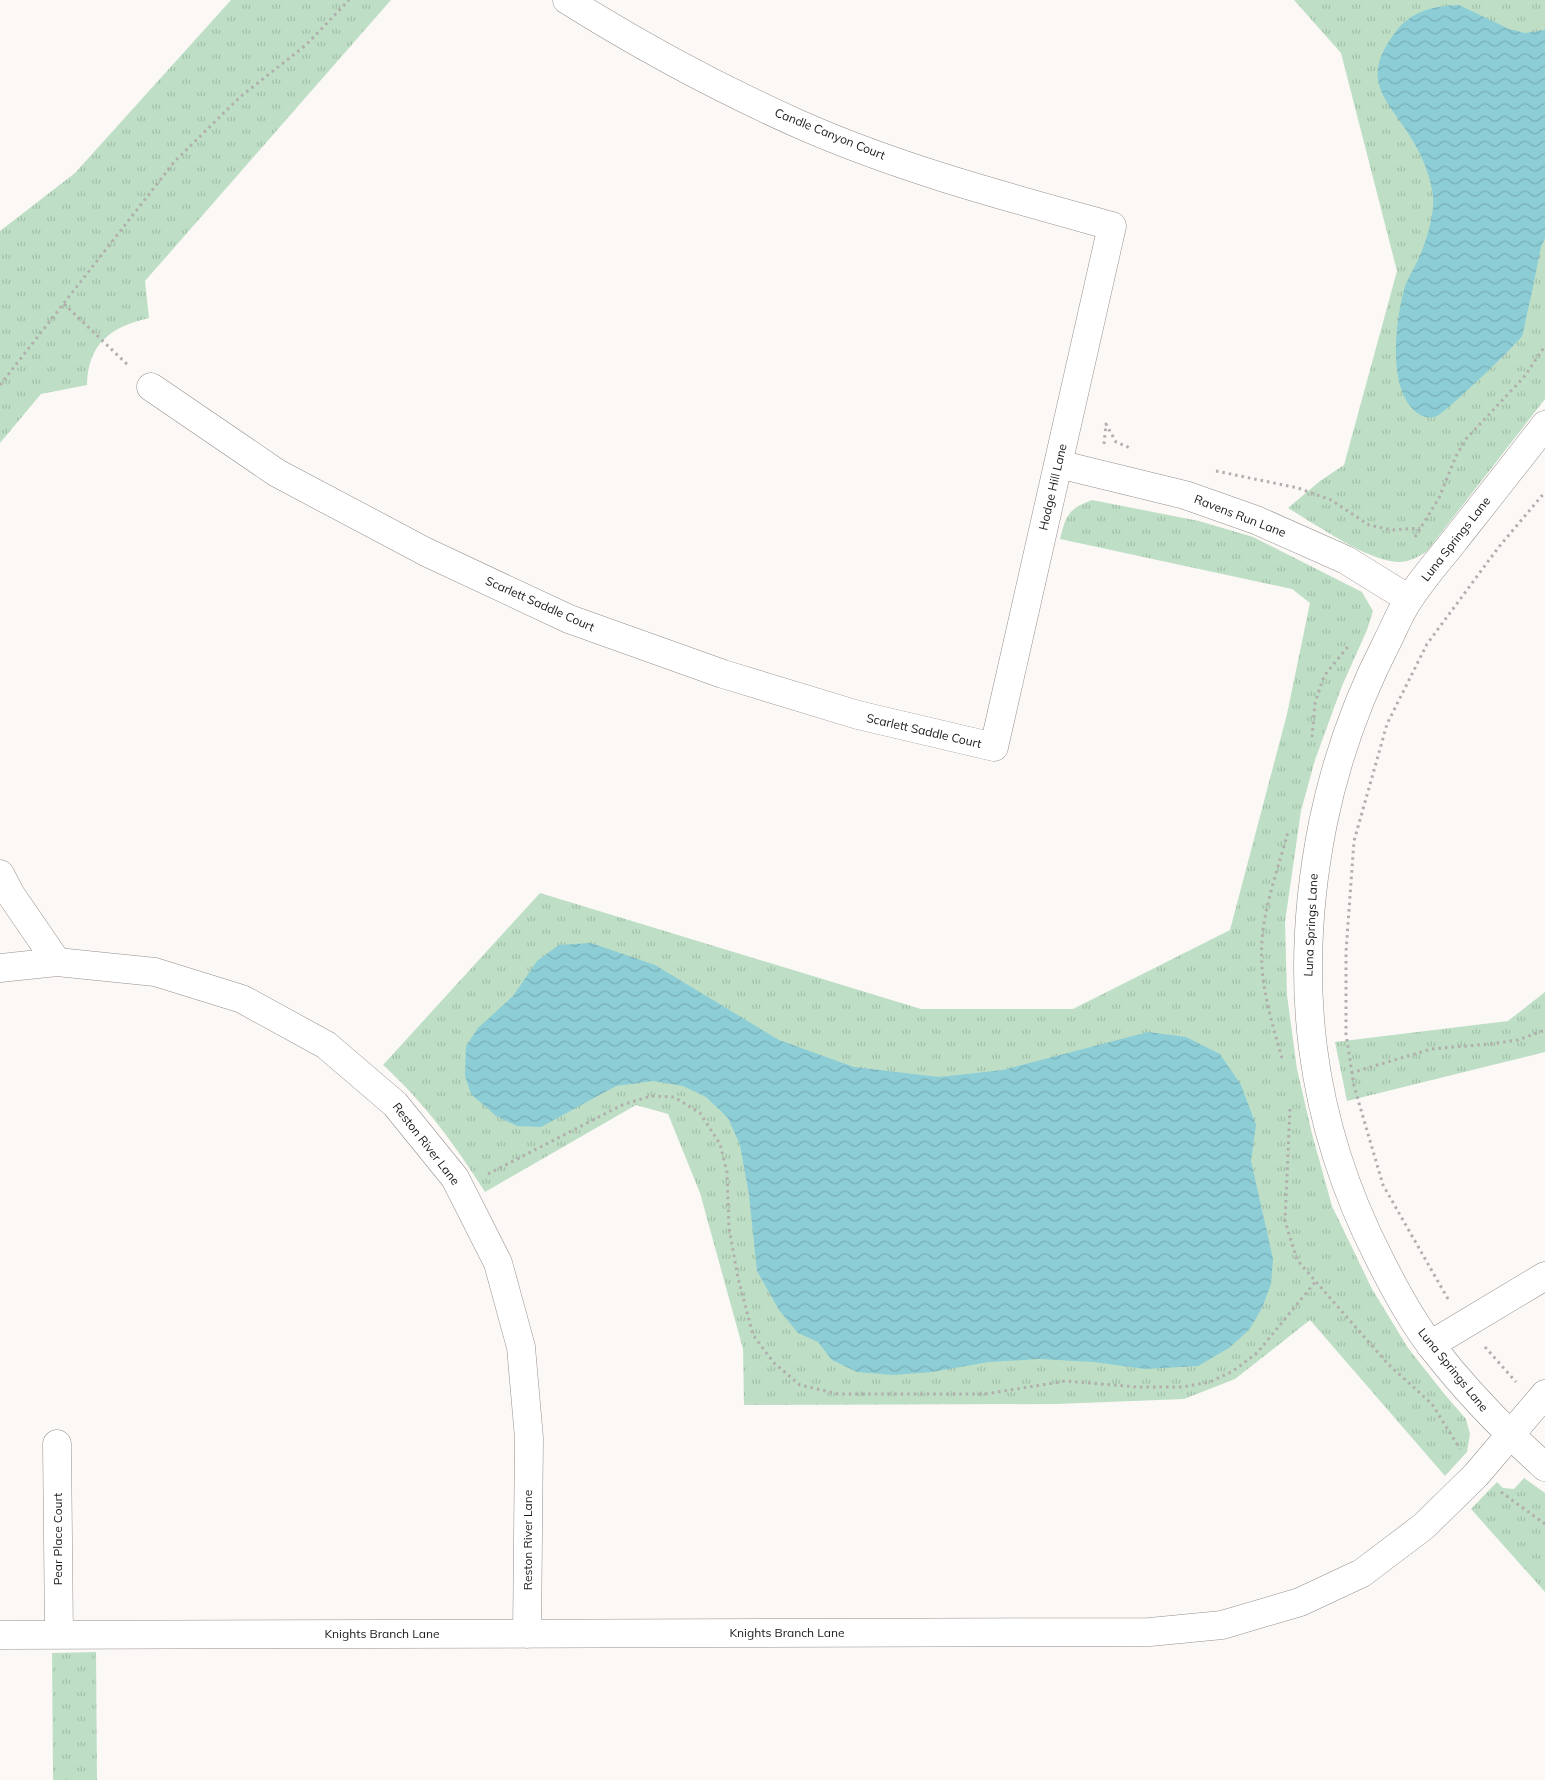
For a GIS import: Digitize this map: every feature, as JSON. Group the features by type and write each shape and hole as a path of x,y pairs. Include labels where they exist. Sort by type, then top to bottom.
{"street":[{"name":"Candle Canyon Court","path":"567,0 686,70 802,125 901,163 1002,196 1112,226"},
{"name":"Hodge Hill Lane","path":"994,747 1112,226"},
{"name":"Scarlett Saddle Court","path":"151,387 277,473 426,552 569,619 723,674 858,715 994,747"},
{"name":"Luna Springs Lane","path":"1545,425 1409,599 1373,670 1351,721 1329,792 1313,872 1307,957 1310,1037 1326,1123 1359,1219 1400,1300 1430,1344 1508,1435 1545,1467"},
{"name":"Ravens Run Lane","path":"1058,464 1185,495 1256,520 1346,560 1409,599"},
{"path":"0,874 11,894 57,962"},
{"name":"Reston River Lane","path":"0,968 57,962 164,974 242,999 326,1045 395,1104 455,1178 498,1264 521,1347 529,1438 527,1634"},
{"path":"1430,1344 1545,1276"},
{"name":"Knights Branch Lane","path":"0,1635 1150,1632 1222,1625 1300,1602 1362,1573 1424,1526 1476,1475 1508,1435 1541,1399"},
{"name":"Pear Place Court","path":"57,1444 58,1635"}],"path":[{"path":"0,385 175,161 240,97 306,45 349,0"},
{"path":"64,304 151,387"},
{"path":"1420,528 1440,498 1456,456 1466,439 1524,377 1545,346"},
{"path":"1541,1399 1464,1324 1383,1185 1358,1104 1351,1073 1346,1034 1346,952 1354,841 1387,724 1427,644 1498,548 1545,492"},
{"path":"1351,1073 1431,1049 1518,1040 1545,1030"},
{"path":"460,1188 622,1105 651,1096 674,1097 700,1113 720,1144 727,1172 729,1228 738,1278 753,1335 774,1363 800,1384 838,1394 985,1394 1066,1381 1137,1387 1182,1387 1210,1382 1233,1371 1257,1352 1316,1281"}],"green space":[{"path":"231,0 391,0 145,281 149,318 123,326 104,339 92,358 88,370 87,385 41,394 0,443 0,231 75,173"},
{"path":"1294,0 1545,0 1545,399 1427,551 1406,561 1399,562 1373,556 1327,532 1288,508 1320,481 1344,465 1397,271 1341,53"},
{"path":"1092,500 1199,521 1253,537 1362,592 1373,611 1367,630 1342,686 1315,760 1301,811 1285,922 1287,995 1297,1069 1312,1134 1332,1206 1372,1289 1408,1348 1466,1419 1470,1434 1467,1452 1445,1476 1310,1320 1235,1379 1184,1399 1056,1404 744,1405 743,1349 700,1193 668,1114 636,1105 485,1192 438,1125 412,1094 383,1065 540,893 921,1009 1073,1009 1230,930 1287,714 1310,603 1292,589 1060,539 1069,514"},
{"path":"1545,992 1545,1052 1347,1101 1335,1042 1508,1021"},
{"path":"1524,1478 1545,1493 1545,1592 1471,1509 1497,1482 1503,1488 1514,1489"},
{"path":"96,1652 97,1780 53,1780 52,1653"}],"water":[{"path":"1459,5 1509,29 1525,33 1545,30 1545,238 1541,247 1522,336 1443,412 1437,416 1429,417 1416,412 1407,401 1400,386 1396,352 1399,316 1405,286 1420,256 1431,221 1432,190 1426,168 1417,147 1381,90 1378,79 1378,66 1383,51 1400,26 1407,20 1423,11"},
{"path":"591,943 655,965 779,1040 854,1067 939,1077 1003,1070 1148,1032 1186,1037 1220,1054 1241,1085 1256,1125 1251,1161 1273,1259 1271,1284 1262,1308 1249,1330 1229,1348 1198,1366 1145,1369 1094,1362 1039,1359 989,1362 932,1372 893,1375 857,1372 832,1360 818,1342 798,1333 779,1310 757,1271 749,1195 740,1145 728,1118 706,1097 683,1086 653,1081 616,1086 541,1127 517,1126 496,1116 471,1094 465,1076 466,1046 478,1028 513,996 537,961 559,945"}]}
